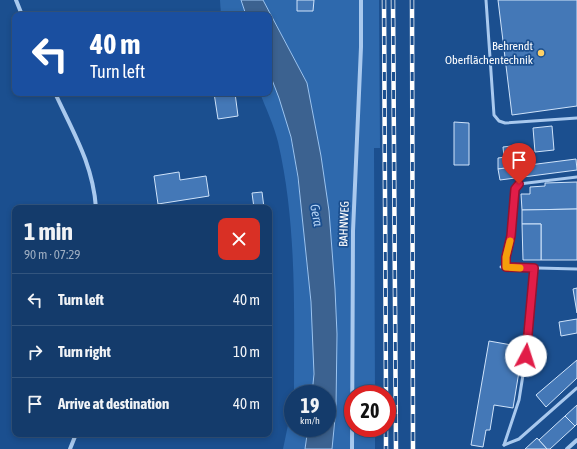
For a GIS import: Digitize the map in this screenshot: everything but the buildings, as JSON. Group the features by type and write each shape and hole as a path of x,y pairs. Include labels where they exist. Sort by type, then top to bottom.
{"street":[{"path":"16,0 21,12"},
{"name":"BAHNWEG","path":"352,449 353,231 361,47 361,0"},
{"path":"57,96 76,134 88,166 95,205"},
{"path":"70,449 75,437"},
{"path":"567,449 577,440"}],"lane":[{"path":"486,0 494,115 499,121 505,123 577,118"},
{"path":"506,267 506,257 511,236 515,189 519,184 577,177"},
{"path":"502,267 577,269"},
{"path":"534,268 526,356 519,400 504,445 518,439 577,388"}],"shaded area":[{"path":"220,0 241,0 245,12 221,12"},
{"path":"263,0 379,0 380,148 374,148 375,385 344,385 344,437 375,437 375,449 332,449 333,437 336,437 337,334 329,211 321,156 307,83 272,17 272,12 269,12"},
{"path":"272,80 287,122 294,154 298,183 313,326 314,360 313,385 294,385 293,267 289,204 278,142 261,96 272,96"},
{"path":"286,437 307,437 305,449 283,449"}],"water":[{"path":"241,0 263,0 269,12 245,12"},
{"name":"Gera","path":"272,17 307,83 321,156 329,211 335,289 337,334 336,408 336,385 313,385 314,374 311,302 298,177 291,137 272,80"},
{"path":"307,437 333,437 332,449 305,449"}],"railway":[{"path":"384,0 386,385"},
{"path":"393,0 396,449"},
{"path":"412,0 413,449"},
{"path":"386,437 386,449"}],"slow traffic":[{"path":"510,241 506,257 506,267 520,268"}],"place":[{"name":"Behrendt Oberflächentechnik","path":"541,53"}],"route":[{"path":"519,184 515,189 511,236 506,257 506,267 534,268 526,356"}]}
